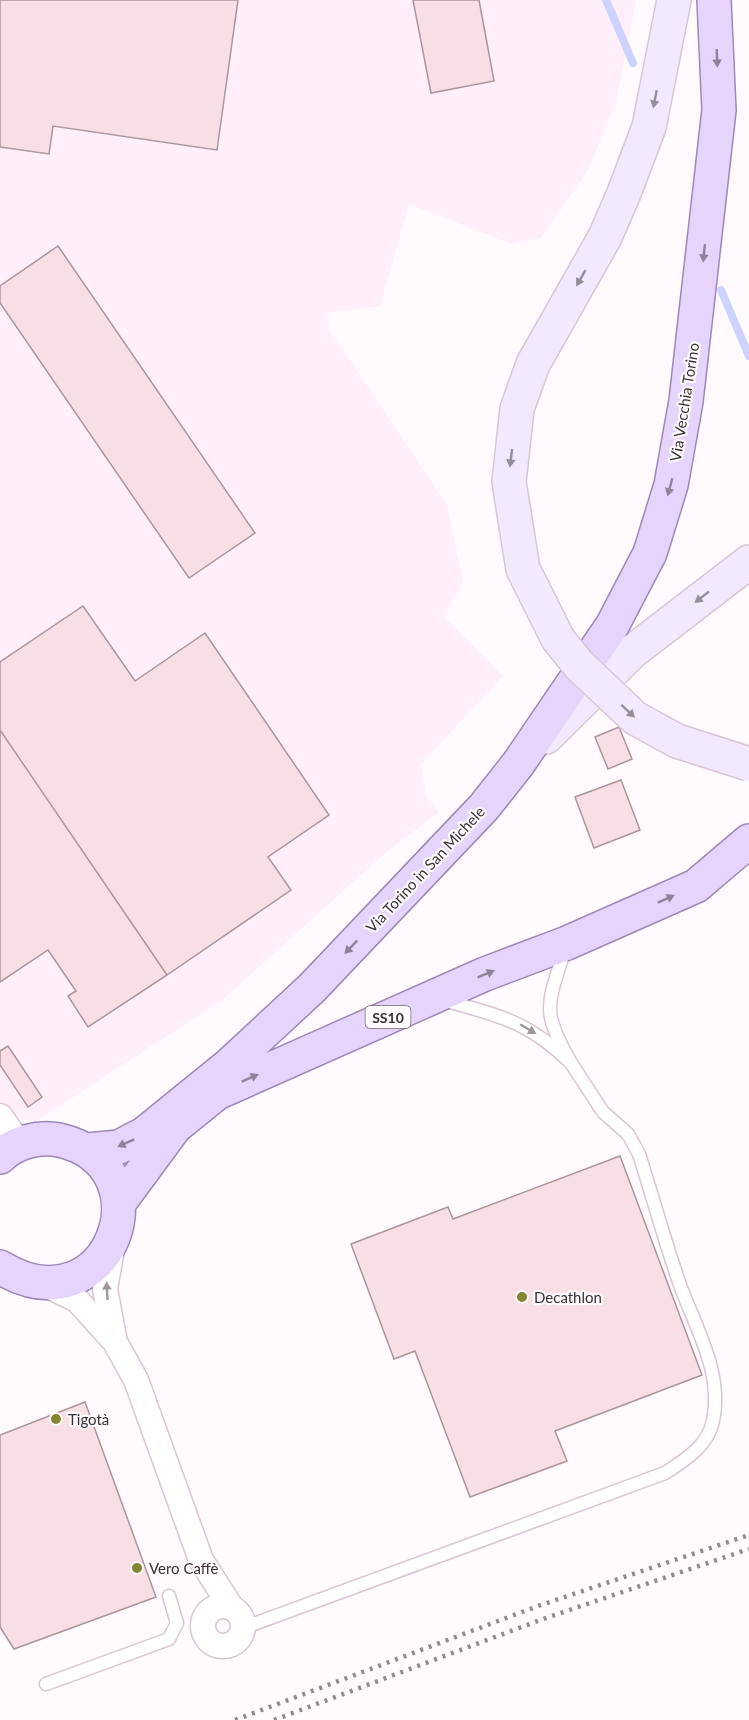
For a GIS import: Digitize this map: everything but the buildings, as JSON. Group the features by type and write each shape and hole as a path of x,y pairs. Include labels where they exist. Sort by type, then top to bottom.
{"main road":[{"path":"674,0 649,127 605,237 533,364 517,409 508,482 523,569 558,639 579,665 635,718 677,741 749,764"},
{"name":"Via Vecchia Torino","path":"518,764 612,626 650,553 671,485 686,401 719,110 714,0"},
{"name":"Via Torino in San Michele","path":"87,1150 119,1146 144,1134 230,1065 312,988 484,807 518,764 632,652 749,562"},
{"path":"696,886 749,840"},
{"name":"Via Torino in San Michele","path":"119,1203 175,1127 217,1093 433,997 567,943 749,864"},
{"name":"Via Torino in San Michele","path":"0,1267 21,1279 44,1284 66,1281 85,1273 102,1259 113,1241 119,1222 119,1203 114,1182 103,1164 87,1150 54,1139 37,1139 10,1150"}],"street":[{"path":"0,1116 10,1150"},
{"path":"113,1241 105,1289 116,1342"},
{"path":"44,1284 78,1300 116,1342 140,1389 201,1560 231,1607 241,1616 243,1628 237,1640 232,1644 219,1646 204,1633 203,1626 207,1613 201,1560"},
{"path":"207,1613 218,1606 231,1607"}],"lane":[{"path":"243,1628 665,1473 696,1452 713,1422 715,1385 705,1343 681,1286 639,1154 628,1134 603,1112 552,1028 549,1005 567,943"},
{"path":"433,997 524,1025 548,1040 572,1064"},
{"path":"46,1684 169,1639 177,1623 169,1596"}],"shaded area":[{"path":"0,0 636,0 616,102 588,170 541,238 512,244 409,204 380,306 327,313 329,329 447,505 463,582 444,617 503,676 421,764 426,797 439,812 384,854 221,1001 36,1121 0,1118"}],"waterway":[{"path":"606,0 633,63"},
{"path":"721,290 749,356"}],"railway":[{"path":"235,1720 538,1606 749,1535"},
{"path":"274,1720 543,1619 749,1549"}],"place":[{"name":"Decathlon","path":"522,1297"},
{"name":"Tigotà","path":"56,1419"},
{"name":"Vero Caffè","path":"137,1568"}]}
